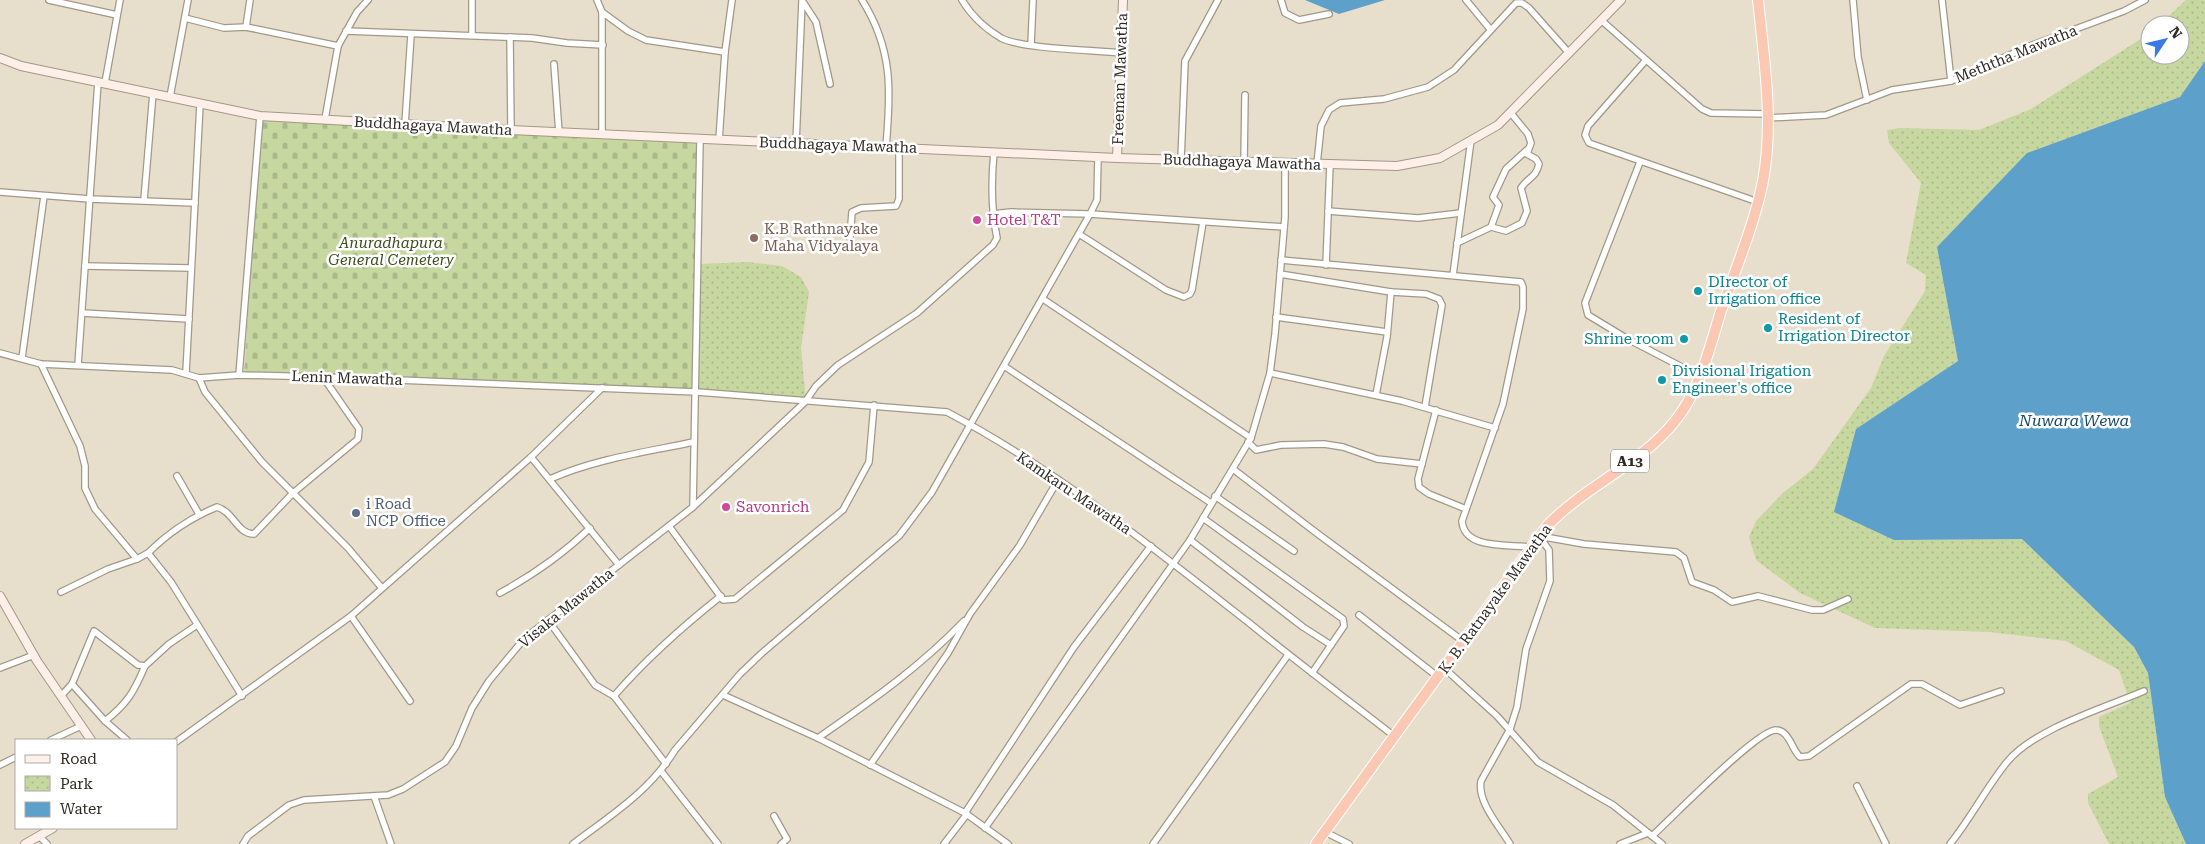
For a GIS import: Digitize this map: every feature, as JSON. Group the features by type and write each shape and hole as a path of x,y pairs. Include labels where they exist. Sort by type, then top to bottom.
{"highway":[{"name":"K. B. Ratnayake Mawatha","path":"1316,844 1539,536 1562,512 1658,439 1681,413 1700,376 1758,202 1764,169 1767,116 1758,0"}],"main road":[{"name":"Freeman Mawatha","path":"1117,158 1123,0"},
{"name":"Buddhagaya Mawatha","path":"0,58 21,66 260,116 602,135 1117,158 1397,166 1440,158 1498,124 1621,0"},
{"path":"0,596 34,655 90,739"},
{"path":"25,844 52,829"}],"street":[{"path":"49,0 81,3 117,15"},
{"path":"78,365 90,199 102,82 120,0"},
{"path":"170,97 188,0"},
{"path":"246,27 250,0"},
{"path":"326,119 338,46 368,0"},
{"path":"472,0 472,35"},
{"path":"597,0 602,12 602,135"},
{"path":"719,140 725,52 732,0"},
{"path":"862,0 876,22 890,74 886,147"},
{"path":"962,0 980,23 1002,39 1031,45 1121,53"},
{"path":"1031,45 1033,0"},
{"path":"1181,160 1185,60 1218,0"},
{"path":"1281,0 1285,13 1299,20 1329,14"},
{"path":"1466,0 1490,29"},
{"path":"1853,0 1858,57 1867,100"},
{"path":"1942,0 1951,81"},
{"name":"Meththa Mawatha","path":"1601,20 1688,98 1711,113 1767,116 1826,115 1892,90 1951,81 2030,46 2124,11 2145,0"},
{"path":"802,1 816,22 830,84"},
{"path":"796,143 802,1"},
{"path":"1317,164 1322,126 1329,110 1340,103 1384,99 1428,87 1454,70 1516,3 1522,3 1529,8 1569,53"},
{"path":"602,12 628,31 646,40 725,52"},
{"path":"185,18 224,28 246,27 338,46"},
{"path":"346,31 411,35 510,37 602,45"},
{"path":"405,124 411,35"},
{"path":"510,37 511,130"},
{"path":"1646,60 1594,118 1585,131 1587,140 1593,146 1758,202"},
{"path":"554,64 559,132"},
{"path":"144,200 153,93"},
{"path":"1244,162 1245,96"},
{"path":"186,373 200,104"},
{"path":"1491,226 1499,205 1493,197 1506,169 1531,144 1528,134 1510,112"},
{"path":"239,374 260,116"},
{"path":"693,507 697,392 700,139"},
{"path":"1453,275 1471,140"},
{"path":"850,238 852,212 861,208 896,206 899,199 899,148"},
{"path":"1457,242 1491,226 1506,231 1522,223 1527,211 1521,188 1524,183 1537,173 1539,164 1536,159 1527,154 1528,149"},
{"name":"Visaka Mawatha","path":"243,844 248,836 289,805 304,800 388,795 403,790 445,762 456,746 472,708 489,681 524,639 693,507 805,402 816,386 838,365 917,313 993,245 997,238 992,214 991,184 994,152"},
{"path":"573,844 637,796 723,695 762,653 899,536 932,492 1090,214 1097,200 1098,157"},
{"path":"1640,162 1585,303 1588,315 1626,338 1700,376"},
{"path":"985,828 1172,562 1190,540 1250,440 1270,373 1284,227 1285,163"},
{"path":"1326,265 1330,164"},
{"path":"0,192 90,199 195,202"},
{"path":"22,358 44,196"},
{"path":"1328,211 1418,218 1461,213"},
{"path":"992,214 1011,212 1090,214 1284,227"},
{"path":"1079,234 1166,290 1184,297 1190,294 1192,290 1202,222"},
{"path":"1281,260 1521,282 1524,309 1503,404 1462,521 1463,531 1467,536 1478,542 1530,547"},
{"path":"85,266 192,268"},
{"path":"1280,274 1391,292 1426,294 1439,299 1442,305 1425,407"},
{"path":"1376,395 1387,332 1391,292"},
{"path":"1043,299 1250,440 1256,450 1280,445 1324,444 1343,447 1377,458 1422,464"},
{"path":"82,313 189,319"},
{"path":"1276,317 1387,332"},
{"name":"Lenin Mawatha","path":"0,353 41,364 172,370 199,378 239,374 697,392"},
{"path":"41,364 80,446 85,466 85,488 88,495 95,509 136,559"},
{"path":"1004,366 1211,503"},
{"path":"1270,373 1376,395 1436,410 1495,428"},
{"path":"61,592 108,568 148,553 167,534 199,514 217,507 230,513 243,530 254,534 293,493 358,439 360,434 323,377"},
{"path":"199,378 205,392 262,462 348,548 381,587"},
{"path":"178,741 351,616 381,587 531,456 602,388"},
{"name":"Kamkaru Mawatha","path":"697,392 947,412 970,424 1058,480 1151,546 1394,736"},
{"path":"670,526 724,600 735,599 843,510 869,462 874,405"},
{"path":"1436,410 1418,478 1419,487 1429,494 1466,509"},
{"path":"550,479 571,470 608,460 694,442"},
{"path":"531,456 619,565"},
{"path":"1233,469 1463,641"},
{"path":"177,476 199,514"},
{"path":"870,766 948,653 970,614 1020,545 1058,480"},
{"path":"1215,496 1294,551"},
{"path":"1203,518 1343,619 1344,626 1312,672"},
{"path":"500,593 524,580 568,549 590,528"},
{"path":"1539,536 1584,544 1676,552 1684,558 1689,578 1692,582 1714,590 1732,602 1758,596 1812,610 1823,610 1848,599"},
{"path":"1510,844 1486,805 1480,788 1481,781 1510,729 1517,707 1526,649 1550,581 1549,550 1539,536"},
{"path":"1190,540 1303,627 1331,645"},
{"path":"944,844 1074,648 1151,546"},
{"path":"148,553 171,582 242,696"},
{"path":"614,696 673,635 721,596"},
{"path":"818,738 896,684 935,651 970,614"},
{"path":"1359,615 1438,677"},
{"path":"351,616 410,700"},
{"path":"548,620 596,685 614,696 666,764"},
{"path":"105,721 121,709 133,694 145,666 169,644 198,625"},
{"path":"61,696 72,684 94,630 138,665 145,666"},
{"path":"0,668 34,655"},
{"path":"1153,844 1288,655"},
{"path":"1444,668 1462,682 1510,729 1538,762 1613,805 1662,844"},
{"path":"72,684 105,721 126,739"},
{"path":"1620,844 1650,834 1746,747 1768,731 1778,729 1785,734 1800,757 1809,756 1911,684 1922,684 1960,705 2002,691"},
{"path":"1950,844 2007,762 2021,748 2039,736 2144,691"},
{"path":"723,695 818,738 966,813 1008,844"},
{"path":"53,739 81,726"},
{"path":"0,765 15,758"},
{"path":"660,771 718,844"},
{"path":"1856,786 1886,844"},
{"path":"374,796 390,844"},
{"path":"774,816 787,839 781,844"},
{"path":"1325,832 1349,844"},
{"path":"40,837 47,844"}],"green space":[{"path":"2186,0 2205,0 2205,61 2180,97 2028,153 1937,247 1958,361 1856,429 1894,540 2022,539 2134,647 2148,673 2165,797 2186,844 2109,844 2088,803 2088,794 2118,777 2099,726 2099,717 2130,703 2119,670 2066,641 1990,632 1875,628 1800,593 1756,560 1749,537 1756,521 1783,493 1813,469 1871,388 1884,356 1925,291 1926,275 1906,263 1921,183 1889,143 1887,130 1901,128 1979,130 2031,109 2140,39 2140,65 2190,65 2190,15 2170,15"},
{"name":"Anuradhapura General Cemetery","path":"260,116 700,139 696,394 244,377"},
{"path":"748,262 782,266 801,277 809,292 801,348 806,401 696,394 699,264"}],"water":[{"path":"1305,0 1385,0 1339,14"},
{"name":"Nuwara Wewa","path":"2205,61 2205,844 2186,844 2165,797 2148,673 2134,647 2022,539 1894,540 1834,512 1856,429 1958,361 1937,247 2027,153 2180,97"}],"place":[{"name":"Hotel T&T","path":"977,220"},
{"name":"K.B Rathnayake Maha Vidyalaya","path":"754,238"},
{"name":"DIrector of Irrigation office","path":"1698,291"},
{"name":"Resident of Irrigation Director","path":"1768,328"},
{"name":"Shrine room","path":"1684,339"},
{"name":"Divisional Irigation Engineer's office","path":"1662,380"},
{"name":"Savonrich","path":"726,507"},
{"name":"i Road NCP Office","path":"356,513"}]}
